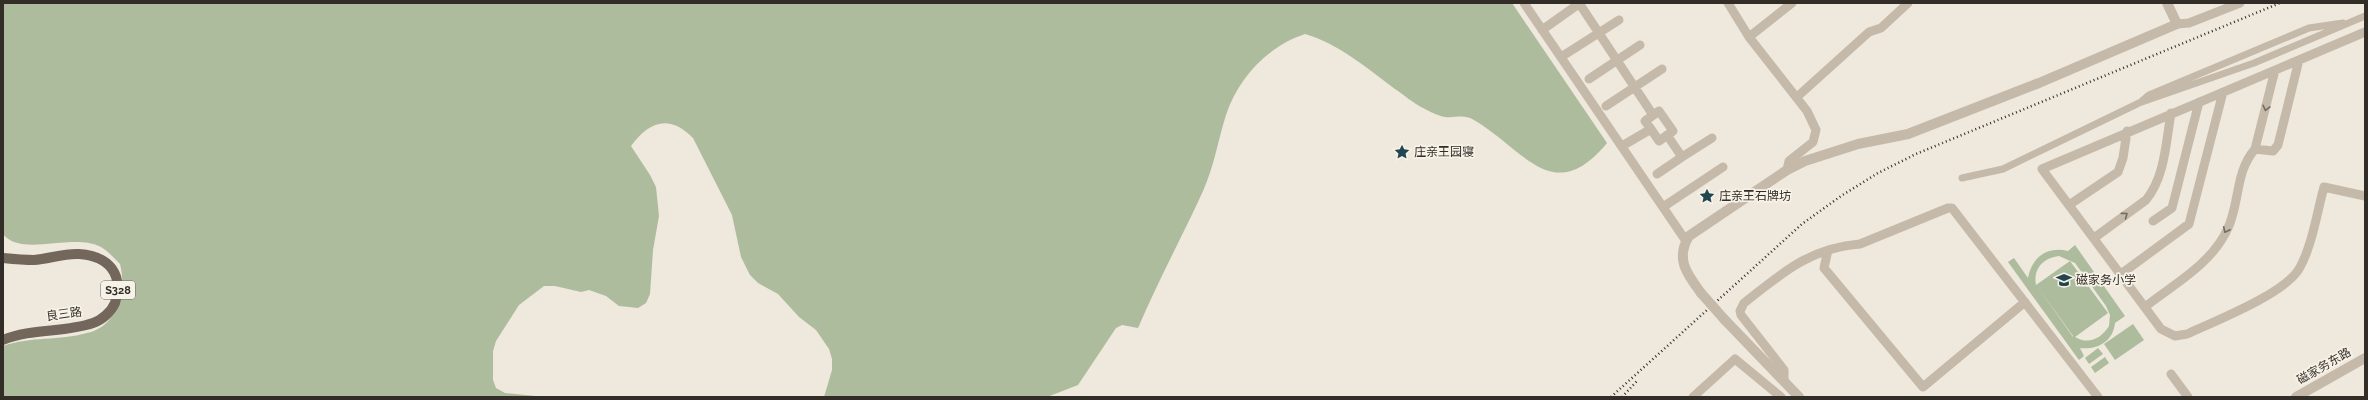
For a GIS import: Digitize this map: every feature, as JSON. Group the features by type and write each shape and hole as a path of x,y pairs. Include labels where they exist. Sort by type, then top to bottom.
{"main road":[{"name":"良三路","path":"3,258 34,260 65,254 87,255 104,262 113,269 118,277 119,286 114,305 107,315 94,323 78,327 39,331 3,340"}],"street":[{"path":"1524,3 1686,241"},
{"path":"1542,30 1579,3 1653,115"},
{"path":"1749,37 1792,3"},
{"path":"1798,97 1869,32 1881,28 1908,3"},
{"path":"2167,3 2177,24"},
{"path":"1796,396 1784,381 1724,319 1684,271 1682,253 1689,236 1787,170 1805,161 1858,144 1908,134 2039,83 2177,24 2190,23 2240,3"},
{"path":"1733,5 1749,37 1798,97 1816,130 1814,142 1790,160 1787,170"},
{"path":"1962,178 2003,169 2139,103 2254,63 2365,16"},
{"path":"1561,57 1618,20"},
{"path":"2139,103 2149,95 2302,31 2321,25 2352,22"},
{"path":"2365,32 2128,131 2042,169 2163,332 2179,336 2275,291 2292,279 2300,267 2324,187 2365,196"},
{"path":"1589,79 1640,45"},
{"path":"2255,149 2273,152 2278,145 2298,60"},
{"path":"1606,106 1662,69"},
{"path":"2144,307 2215,251 2229,227 2247,158 2255,149 2275,70"},
{"path":"2121,274 2189,224 2223,92"},
{"path":"2153,221 2172,208 2199,102"},
{"path":"1659,111 1673,131 1659,141 1651,129 1645,120 1659,111"},
{"path":"2094,238 2146,200 2153,192 2159,179 2171,113"},
{"path":"1622,146 1651,129"},
{"path":"2069,205 2118,172 2123,158 2128,131"},
{"path":"1667,135 1682,157"},
{"path":"1657,174 1712,138"},
{"path":"1663,207 1722,167"},
{"path":"1784,381 1784,370 1741,315 1740,311 1744,303 1798,262 1828,250 1860,244 1948,208 1952,208 2098,397"},
{"path":"1828,250 1824,268 1923,387 2025,302"},
{"name":"磁家务东路","path":"2296,397 2365,358"},
{"path":"1694,397 1735,359 1781,397"},
{"path":"2171,374 2188,397"}],"green space":[{"path":"3,3 1512,3 1607,143 1588,162 1571,171 1555,172 1539,167 1524,158 1492,132 1474,120 1463,117 1442,116 1423,108 1341,50 1317,38 1305,34 1291,39 1267,55 1256,65 1238,88 1226,115 1207,182 1138,328 1122,325 1116,328 1078,385 1047,397 824,397 832,370 832,359 829,349 816,330 799,317 778,294 758,283 750,275 741,257 732,215 693,138 684,130 676,126 668,123 660,124 652,126 645,131 631,146 656,187 659,216 653,250 650,294 646,303 638,308 619,306 606,296 589,290 581,292 555,286 544,286 519,305 496,341 493,351 493,380 496,388 505,393 545,397 3,397 3,346 24,341 66,337 87,333 98,329 113,315 118,306 121,295 122,274 120,264 101,247 89,243 76,242 35,245 22,244 11,241 3,234"},
{"path":"2075,245 2125,316 2115,323 2114,330 2108,340 2092,348 2080,348 2084,356 2079,360 2008,262 2014,258 2028,278 2033,264 2042,255 2053,250 2068,251","holes":["2059,256 2075,263 2106,306 2110,315 2109,326 2106,331 2094,339 2085,340 2075,337 2108,313 2070,261 2036,285 2035,279 2040,265 2048,259","2037,286 2073,336 2073,337"]},
{"path":"2133,324 2144,340 2115,360 2104,344"},
{"path":"2098,348 2103,354 2089,364 2085,358"},
{"path":"2105,357 2109,363 2095,373 2091,367"}],"railway":[{"path":"1611,397 1802,224 1841,196 1878,173 1916,154 2280,3"},
{"path":"1622,397 1637,381"}],"place":[{"name":"庄亲王园寝","path":"1402,152"},
{"name":"庄亲王石牌坊","path":"1707,196"},
{"name":"磁家务小学","path":"2064,280"}]}
